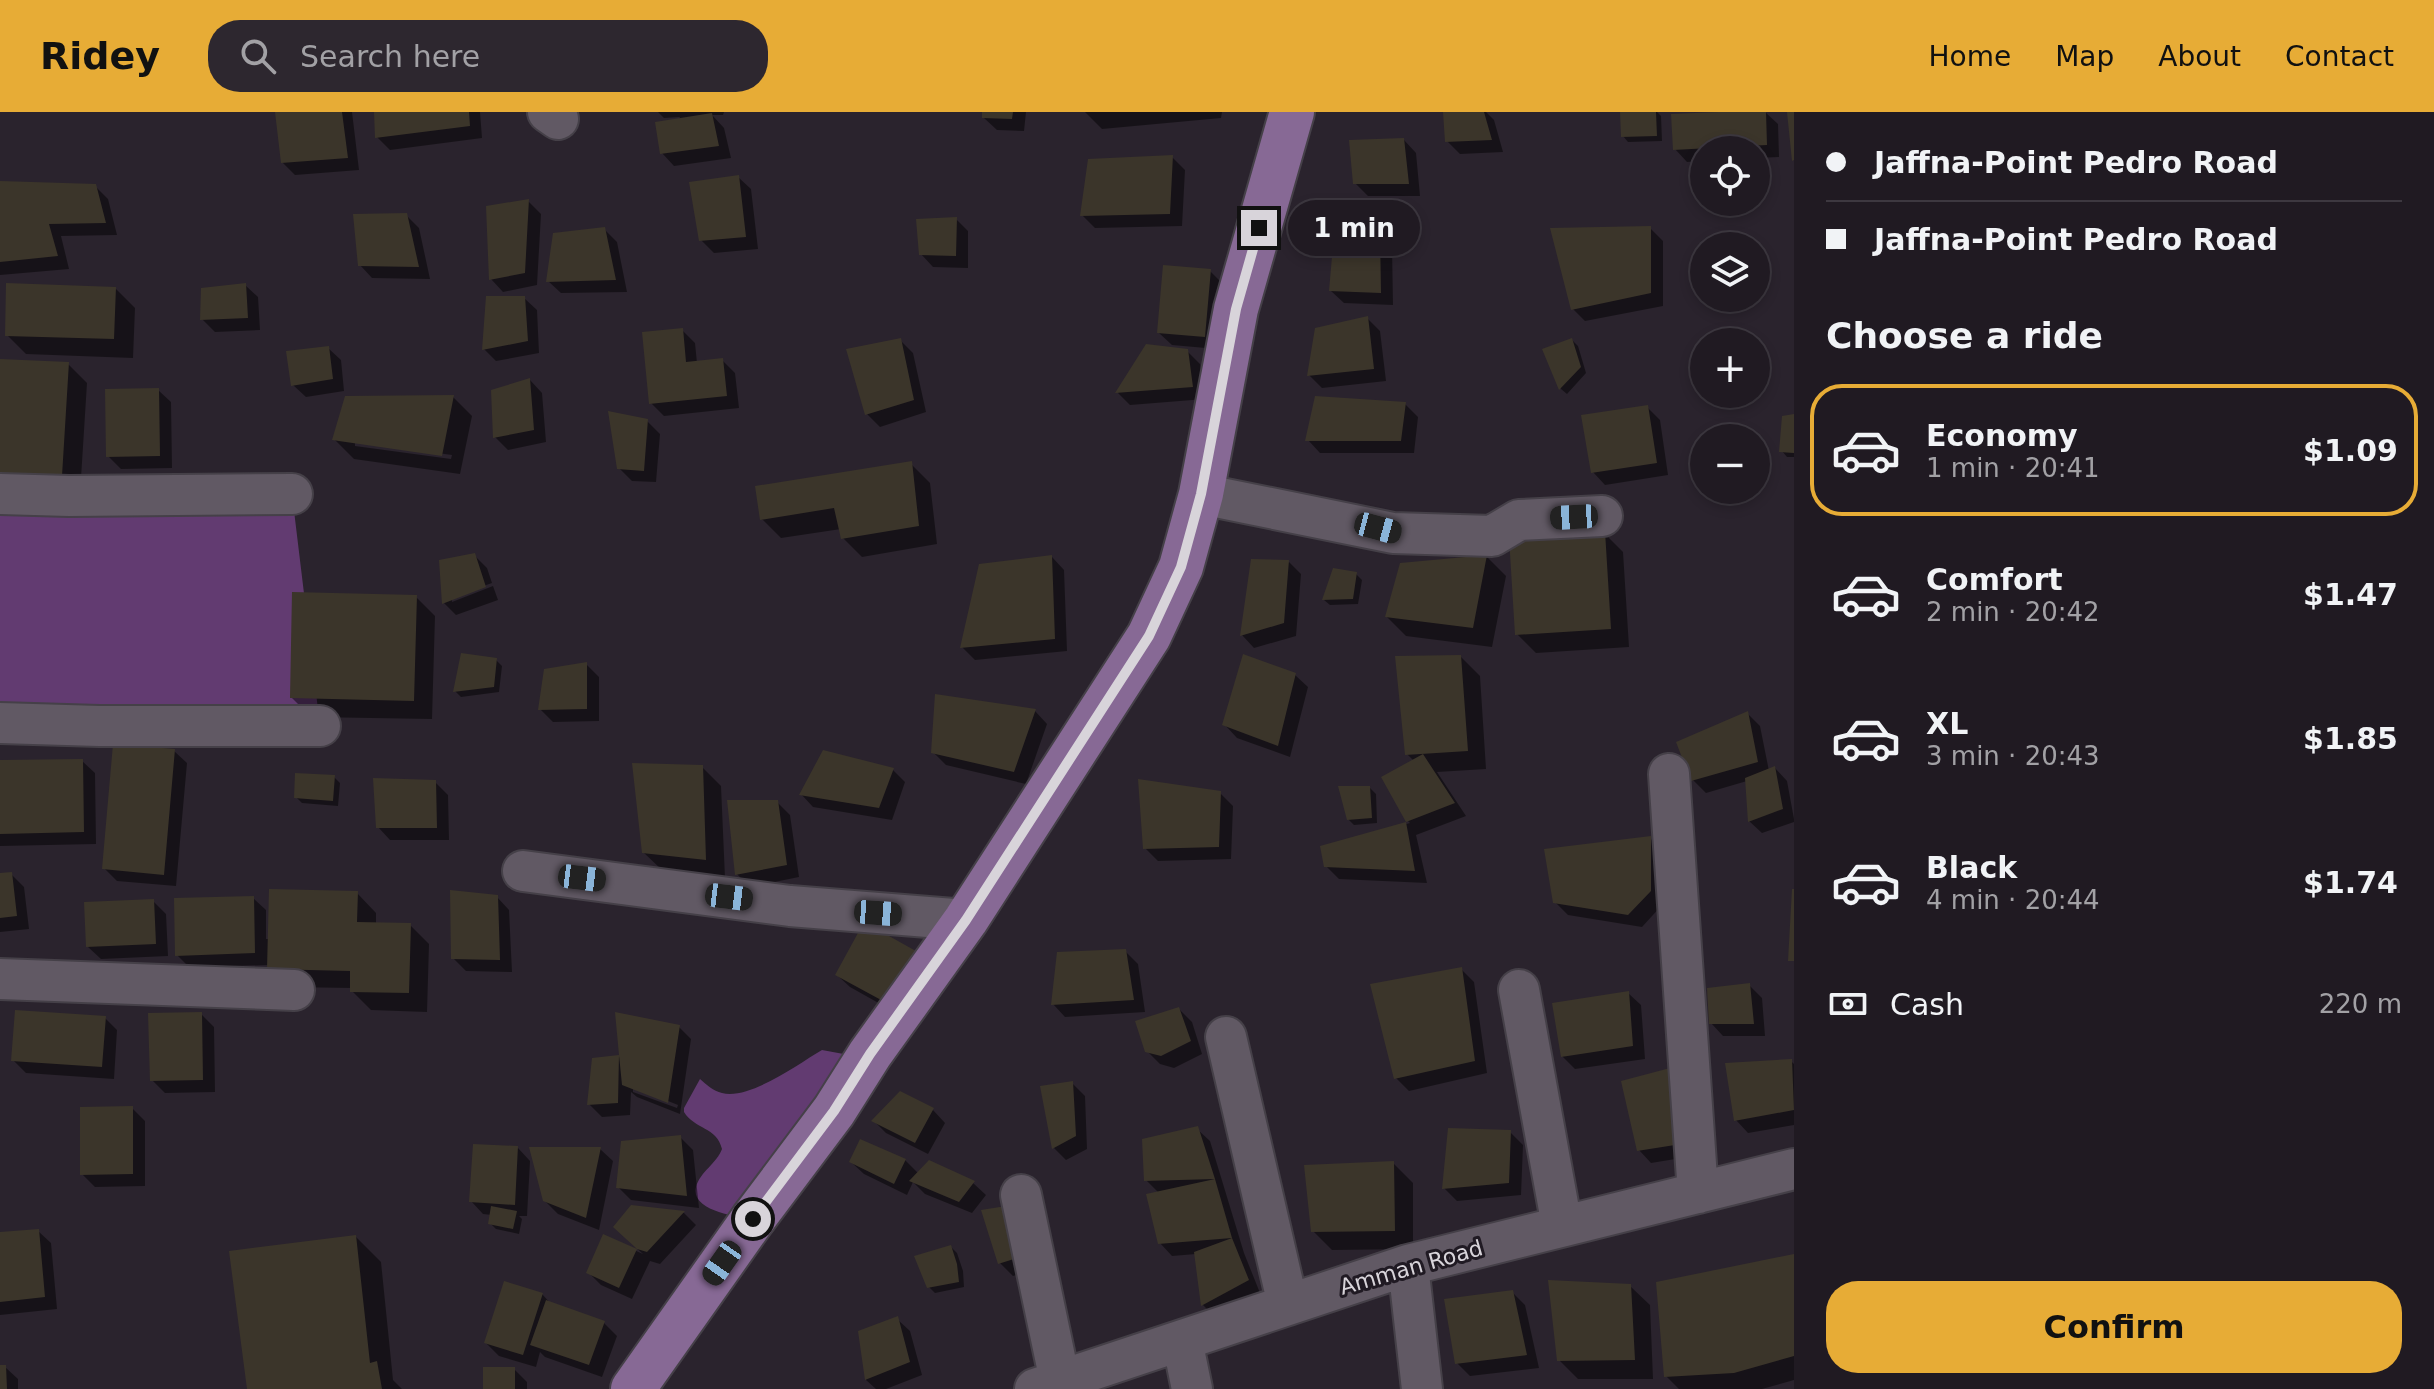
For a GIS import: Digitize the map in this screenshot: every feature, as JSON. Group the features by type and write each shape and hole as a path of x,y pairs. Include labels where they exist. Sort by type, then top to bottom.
{"main road":[{"path":"633,1389 834,1111 870,1054 966,920 1149,636 1181,567 1201,494 1236,309 1292,112"}],"street":[{"path":"0,494 292,494"},
{"path":"1201,494 1393,533 1492,536 1519,520 1602,516"},
{"path":"0,723 320,726"},
{"path":"1669,774 1698,1193"},
{"path":"523,871 790,906 966,920"},
{"path":"0,979 294,990"},
{"path":"1519,990 1562,1226"},
{"path":"1226,1037 1288,1305"},
{"name":"Amman Road","path":"1048,1385 1408,1265 1794,1169"},
{"path":"1021,1195 1048,1385"},
{"path":"1408,1265 1422,1389"},
{"path":"1182,1340 1192,1389"}],"shaded area":[{"path":"0,494 292,494 320,726 0,723"},
{"path":"822,1050 849,1055 753,1219 717,1211 700,1202 696,1195 698,1182 722,1149 715,1136 684,1112 700,1079 722,1093 746,1091 774,1079"}],"building":[{"path":"275,112 342,112 348,158 281,163"},
{"path":"374,112 469,112 470,126 375,138"},
{"path":"982,112 1013,112 1012,119 982,118"},
{"path":"1443,112 1484,112 1492,140 1445,142"},
{"path":"1620,112 1656,112 1657,136 1621,137"},
{"path":"1766,112 1767,136 1690,136 1690,149 1673,150 1671,114"},
{"path":"1787,112 1794,112 1792,161"},
{"path":"712,113 719,146 660,154 655,122"},
{"path":"1404,138 1409,184 1353,184 1349,140"},
{"path":"1173,155 1170,214 1080,216 1088,159"},
{"path":"739,175 746,237 699,241 689,182"},
{"path":"0,181 96,184 106,223 49,224 58,256 0,262"},
{"path":"529,199 525,273 489,280 486,206"},
{"path":"407,213 419,267 358,266 353,214"},
{"path":"957,217 956,256 919,255 916,219"},
{"path":"1651,226 1651,293 1571,310 1550,228"},
{"path":"605,227 616,280 546,282 553,233"},
{"path":"1380,232 1381,293 1329,291 1333,245"},
{"path":"1163,265 1211,269 1205,337 1157,333"},
{"path":"6,283 116,287 114,339 5,336"},
{"path":"246,283 248,318 200,320 201,288"},
{"path":"486,296 525,296 528,341 482,350"},
{"path":"1368,316 1374,369 1307,376 1315,328"},
{"path":"683,328 686,362 723,358 727,396 649,404 642,332"},
{"path":"901,338 914,400 865,415 846,349"},
{"path":"1572,338 1581,367 1559,390 1542,349"},
{"path":"1146,344 1188,349 1193,387 1115,393"},
{"path":"329,346 333,379 291,386 286,351"},
{"path":"0,359 69,362 62,476 0,473"},
{"path":"530,378 534,430 493,438 491,390"},
{"path":"159,388 160,456 106,457 105,389"},
{"path":"454,395 442,456 332,440 345,396"},
{"path":"1315,396 1406,402 1401,441 1305,441"},
{"path":"1648,405 1657,463 1591,473 1581,415"},
{"path":"608,411 648,419 644,471 617,469"},
{"path":"1794,414 1794,453 1779,452 1782,416"},
{"path":"912,461 919,526 841,539 834,508 760,520 755,486"},
{"path":"1605,531 1611,629 1515,635 1509,537"},
{"path":"475,553 486,587 442,604 439,560"},
{"path":"1052,555 1055,639 960,648 979,564"},
{"path":"1487,555 1473,628 1385,617 1400,563"},
{"path":"1251,559 1289,560 1284,623 1240,636"},
{"path":"1333,568 1357,572 1353,599 1322,600"},
{"path":"292,592 417,595 414,701 290,698"},
{"path":"461,653 497,658 494,687 453,692"},
{"path":"1243,654 1296,673 1278,746 1222,725"},
{"path":"1461,655 1468,751 1405,755 1395,656"},
{"path":"587,662 587,709 538,710 544,669"},
{"path":"935,694 1036,709 1014,772 931,753"},
{"path":"1748,711 1758,762 1691,781 1676,742"},
{"path":"113,744 175,749 164,875 102,869"},
{"path":"823,750 894,768 879,808 799,795"},
{"path":"1423,754 1455,803 1406,822 1381,777"},
{"path":"83,759 84,832 0,834 0,760"},
{"path":"632,763 703,765 706,860 642,853"},
{"path":"1775,766 1783,809 1748,822 1745,778"},
{"path":"295,773 335,775 333,801 294,798"},
{"path":"373,778 436,780 437,828 376,828"},
{"path":"1138,779 1221,791 1219,847 1143,849"},
{"path":"1338,786 1370,786 1372,818 1347,820"},
{"path":"727,800 778,800 787,865 735,875"},
{"path":"1406,822 1415,871 1324,867 1320,846"},
{"path":"1651,836 1651,891 1628,915 1553,903 1544,849"},
{"path":"12,872 17,916 0,918 0,873"},
{"path":"269,889 358,891 357,922 411,923 409,993 350,992 350,971 267,969"},
{"path":"1792,889 1794,961 1788,961"},
{"path":"450,890 498,895 500,960 451,959"},
{"path":"254,896 255,953 175,956 174,898"},
{"path":"154,899 156,944 86,947 84,902"},
{"path":"864,922 923,955 894,1007 835,975"},
{"path":"1126,949 1134,1000 1051,1005 1057,952"},
{"path":"1462,967 1475,1061 1394,1079 1370,984"},
{"path":"1750,983 1754,1024 1709,1024 1707,988"},
{"path":"1629,991 1633,1046 1561,1057 1552,1003"},
{"path":"1179,1007 1191,1041 1161,1056 1145,1052 1135,1021"},
{"path":"15,1010 106,1016 102,1067 11,1061"},
{"path":"202,1012 203,1080 150,1081 148,1013"},
{"path":"615,1012 680,1025 668,1103 622,1085"},
{"path":"619,1055 618,1103 587,1105 592,1058"},
{"path":"1792,1059 1794,1110 1734,1121 1725,1063"},
{"path":"1689,1063 1694,1142 1637,1151 1621,1081"},
{"path":"1073,1081 1076,1136 1052,1149 1040,1086"},
{"path":"900,1091 934,1108 915,1143 871,1121"},
{"path":"133,1106 133,1174 80,1175 80,1107"},
{"path":"1198,1126 1215,1179 1144,1181 1142,1139"},
{"path":"1448,1128 1511,1130 1509,1183 1442,1189"},
{"path":"681,1135 687,1196 616,1188 621,1141"},
{"path":"860,1139 906,1159 894,1184 849,1162"},
{"path":"473,1144 518,1146 515,1205 469,1202"},
{"path":"529,1147 601,1147 586,1218 543,1201"},
{"path":"929,1160 975,1181 959,1202 909,1181"},
{"path":"1394,1161 1395,1231 1311,1232 1304,1165"},
{"path":"1215,1179 1232,1238 1158,1244 1146,1194"},
{"path":"631,1205 685,1211 647,1252 637,1249 613,1227"},
{"path":"491,1206 517,1211 513,1229 488,1224"},
{"path":"1006,1206 1033,1253 998,1264 981,1210"},
{"path":"39,1229 45,1297 0,1302 0,1232"},
{"path":"603,1234 637,1249 619,1288 586,1273"},
{"path":"356,1235 370,1363 377,1361 382,1389 247,1389 229,1251"},
{"path":"1232,1238 1249,1280 1201,1306 1194,1252"},
{"path":"951,1245 959,1282 927,1288 914,1256"},
{"path":"1794,1254 1794,1356 1734,1373 1664,1377 1656,1282"},
{"path":"1548,1280 1631,1284 1635,1360 1557,1361"},
{"path":"504,1281 543,1293 523,1355 484,1343"},
{"path":"1513,1290 1527,1355 1455,1364 1444,1299"},
{"path":"546,1300 605,1321 589,1365 530,1345"},
{"path":"898,1316 910,1362 865,1380 858,1331"},
{"path":"0,1365 6,1365 7,1389 0,1389"},
{"path":"483,1367 515,1367 515,1389 483,1389"}],"route":[{"path":"753,1219 834,1111 870,1054 966,920 1149,636 1181,567 1201,494 1236,309 1259,228"}]}
